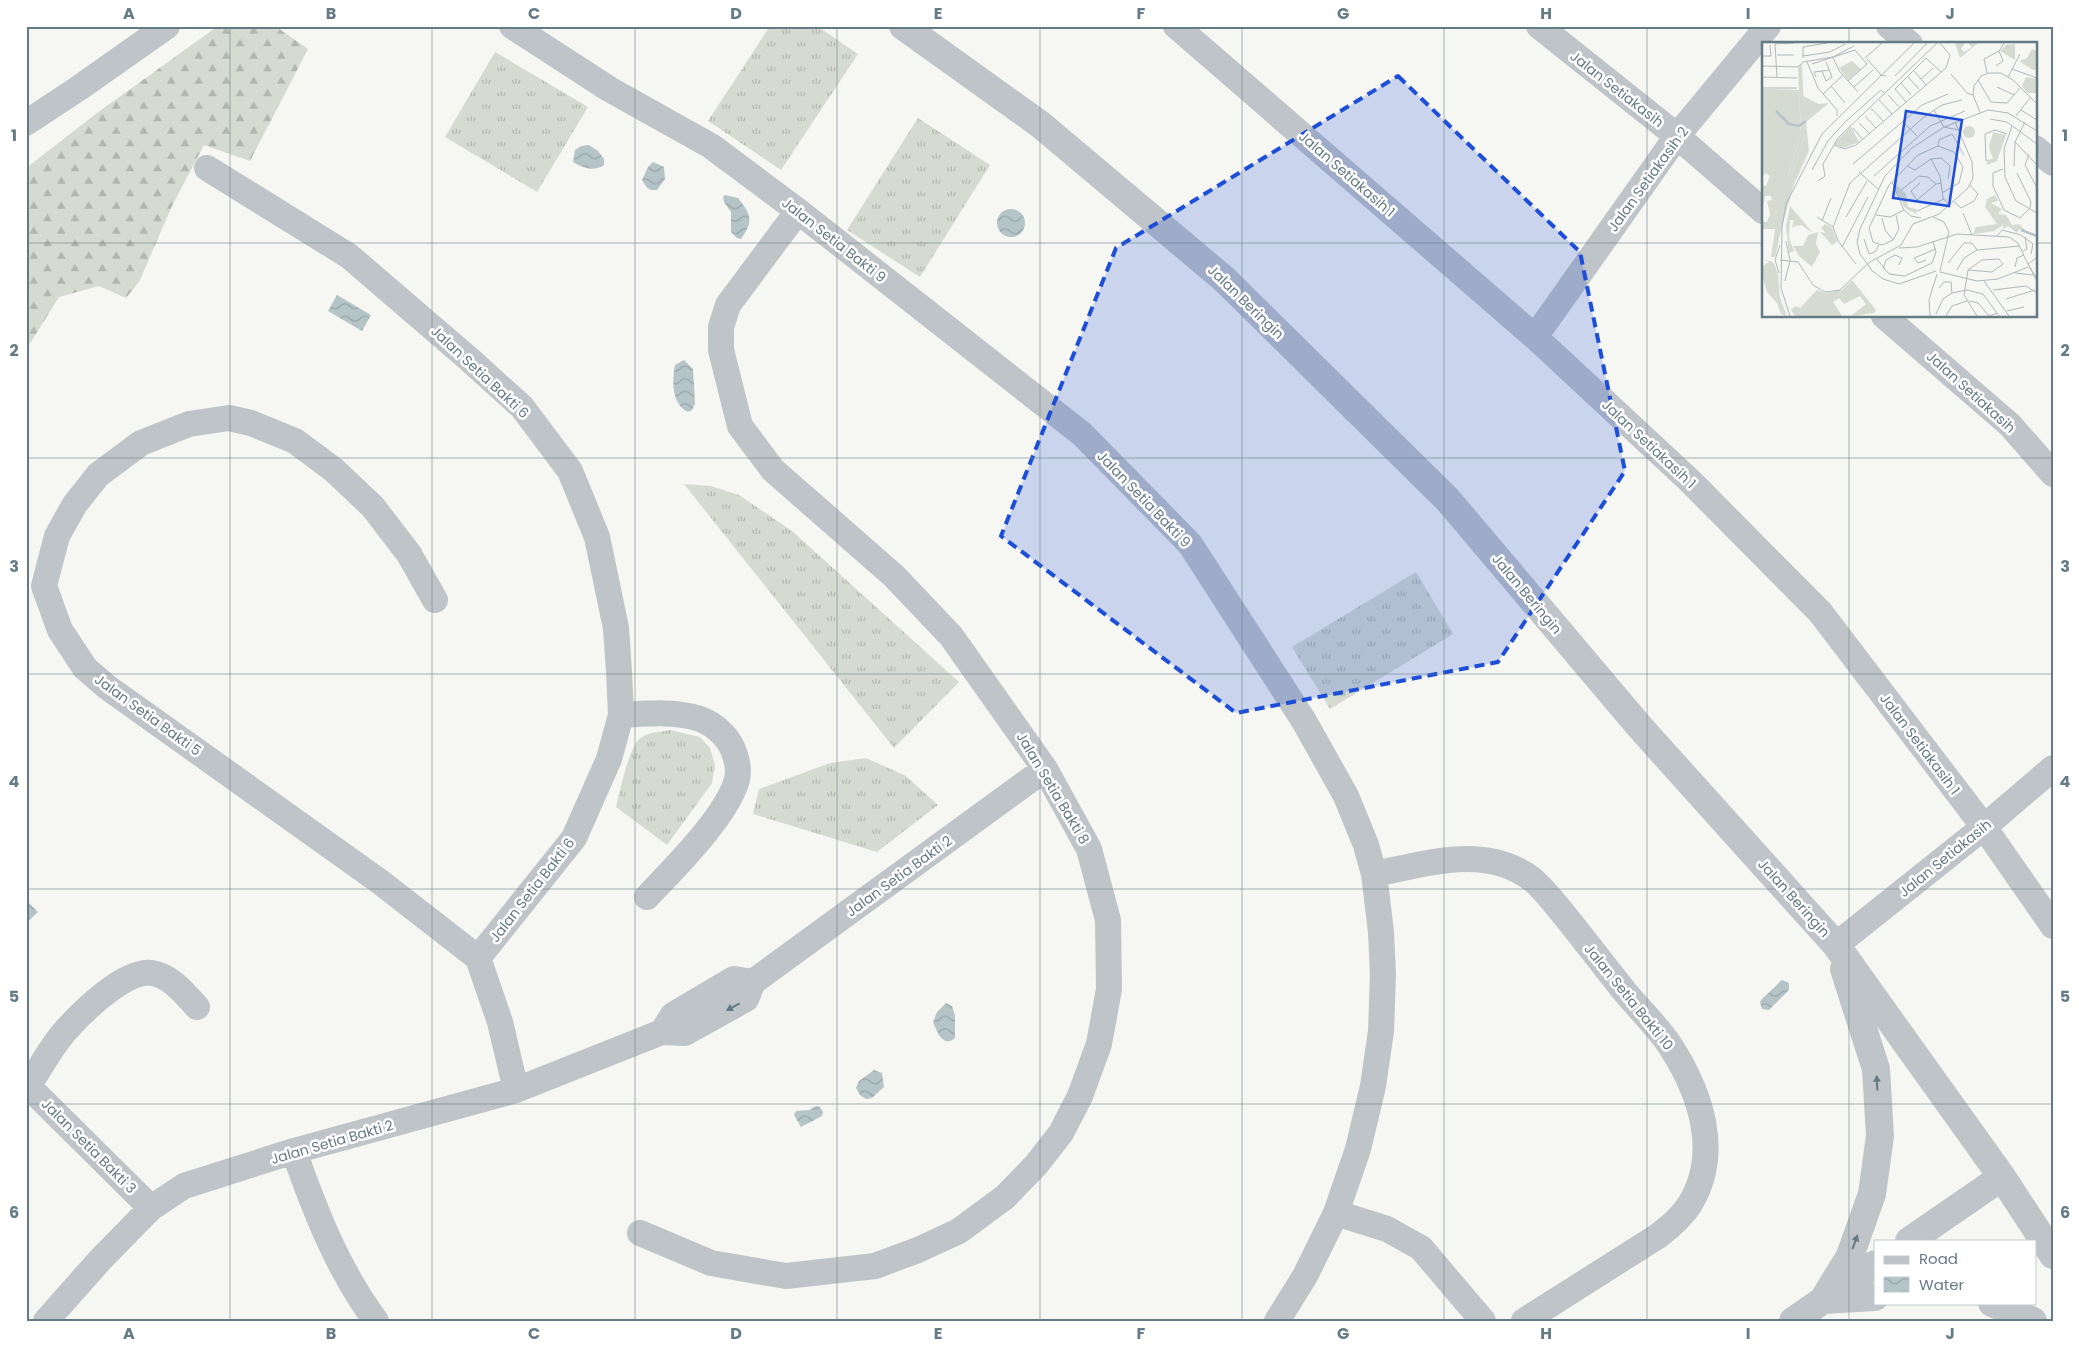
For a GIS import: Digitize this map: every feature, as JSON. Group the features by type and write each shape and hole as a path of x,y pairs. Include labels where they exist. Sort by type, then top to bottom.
{"street":[{"path":"26,123 167,26"},
{"name":"Jalan Setia Bakti 9","path":"512,26 609,89 711,146 798,211 1082,434 1190,544 1286,692 1324,756 1346,796 1366,845 1374,874 1382,940 1383,975 1380,1031 1373,1086 1358,1149 1336,1213 1305,1276 1277,1321"},
{"name":"Jalan Beringin","path":"903,26 1041,125 1238,292 1448,500 1639,726 1836,945 2002,1177 2053,1255"},
{"name":"Jalan Setiakasih 1","path":"1176,26 1536,337 1690,481 1820,612 1984,827 2053,926"},
{"name":"Jalan Setiakasih","path":"1539,26 1677,136 1762,210"},
{"name":"Jalan Setiakasih 2","path":"1536,337 1677,136 1768,26"},
{"path":"1889,26 1908,42"},
{"path":"2036,149 2053,163"},
{"name":"Jalan Setia Bakti 6","path":"207,168 349,256 522,407 570,471 597,537 616,628 621,714 609,759 574,838 478,958"},
{"name":"Jalan Setia Bakti 8","path":"640,1233 710,1263 786,1276 875,1266 918,1250 959,1231 1005,1197 1036,1165 1061,1133 1080,1096 1099,1044 1109,989 1108,920 1089,848 1045,769 951,636 894,576 773,470 740,426 721,350 721,327 728,305 798,211"},
{"name":"Jalan Setiakasih","path":"1886,318 2010,426 2053,474"},
{"name":"Jalan Setia Bakti 5","path":"435,600 409,554 374,507 334,470 295,441 251,423 229,418 189,424 141,443 98,475 75,504 57,536 44,586 60,630 85,668 107,687 379,881 478,958"},
{"path":"621,714 671,714 702,719 722,732 735,753 738,768 737,782 715,818 698,840 647,896"},
{"name":"Jalan Setiakasih","path":"1836,945 1984,827 2053,768"},
{"name":"Jalan Setia Bakti 2","path":"46,1321 100,1260 151,1208 184,1186 294,1151 516,1090 662,1032 685,1033 697,1027 746,999 753,982 1045,769"},
{"name":"Jalan Setia Bakti 10","path":"1374,874 1458,858 1484,858 1513,867 1534,881 1552,900 1671,1046 1697,1098 1707,1142 1704,1168 1690,1206 1676,1222 1658,1236 1524,1321"},
{"path":"1823,1300 1850,1256 1872,1194 1880,1136 1876,1070 1836,945"},
{"path":"478,958 500,1022 516,1090"},
{"path":"27,1085 66,1029 104,993 128,978 151,973 173,983 197,1007"},
{"name":"Jalan Setia Bakti 3","path":"27,1085 151,1208"},
{"path":"294,1151 313,1207 338,1260 376,1321"},
{"path":"1910,1240 2002,1177"},
{"path":"1336,1213 1387,1229 1421,1248 1483,1321"},
{"path":"1793,1321 1874,1265"},
{"path":"1823,1300 1874,1297"},
{"path":"1994,1304 2033,1321"}],"highlighted area":[{"path":"1398,76 1580,252 1625,471 1498,662 1236,713 1001,536 1116,248"}],"green space":[{"path":"218,26 275,26 308,49 250,161 204,145 172,206 139,282 126,298 99,286 59,297 26,350 26,168 97,113"},
{"path":"770,26 817,26 858,54 781,170 708,121"},
{"path":"495,52 588,107 537,192 445,137"},
{"path":"918,118 990,165 920,277 847,230"},
{"path":"684,484 711,486 739,495 792,531 959,682 894,748"},
{"path":"1416,572 1453,634 1330,709 1292,647"},
{"path":"670,730 700,737 710,748 715,765 712,783 667,845 616,807 629,758 637,741 649,734"},
{"path":"866,758 906,776 938,805 877,852 753,814 759,789 830,763"}],"water":[{"path":"589,145 598,151 604,159 604,165 588,168 573,162 575,150 581,146"},
{"path":"653,162 664,167 665,179 657,190 648,188 642,180 648,167"},
{"path":"725,195 738,198 748,213 748,227 741,239 731,232 731,212 724,202 723,197"},
{"path":"1011,209 1021,213 1025,223 1021,233 1011,237 1001,233 997,223 1001,213"},
{"path":"337,295 371,315 362,331 328,311"},
{"path":"684,360 693,369 695,404 692,410 688,412 678,403 673,384 675,365"},
{"path":"26,900 38,912 26,923"},
{"path":"1782,980 1789,983 1789,990 1769,1010 1762,1009 1760,1002 1762,999"},
{"path":"946,1003 952,1006 955,1016 955,1038 951,1041 941,1038 933,1022 937,1012"},
{"path":"874,1070 882,1073 884,1087 872,1098 866,1099 860,1095 856,1088 859,1081"},
{"path":"816,1106 820,1107 823,1112 822,1116 801,1127 794,1115 796,1111 809,1110"}]}
